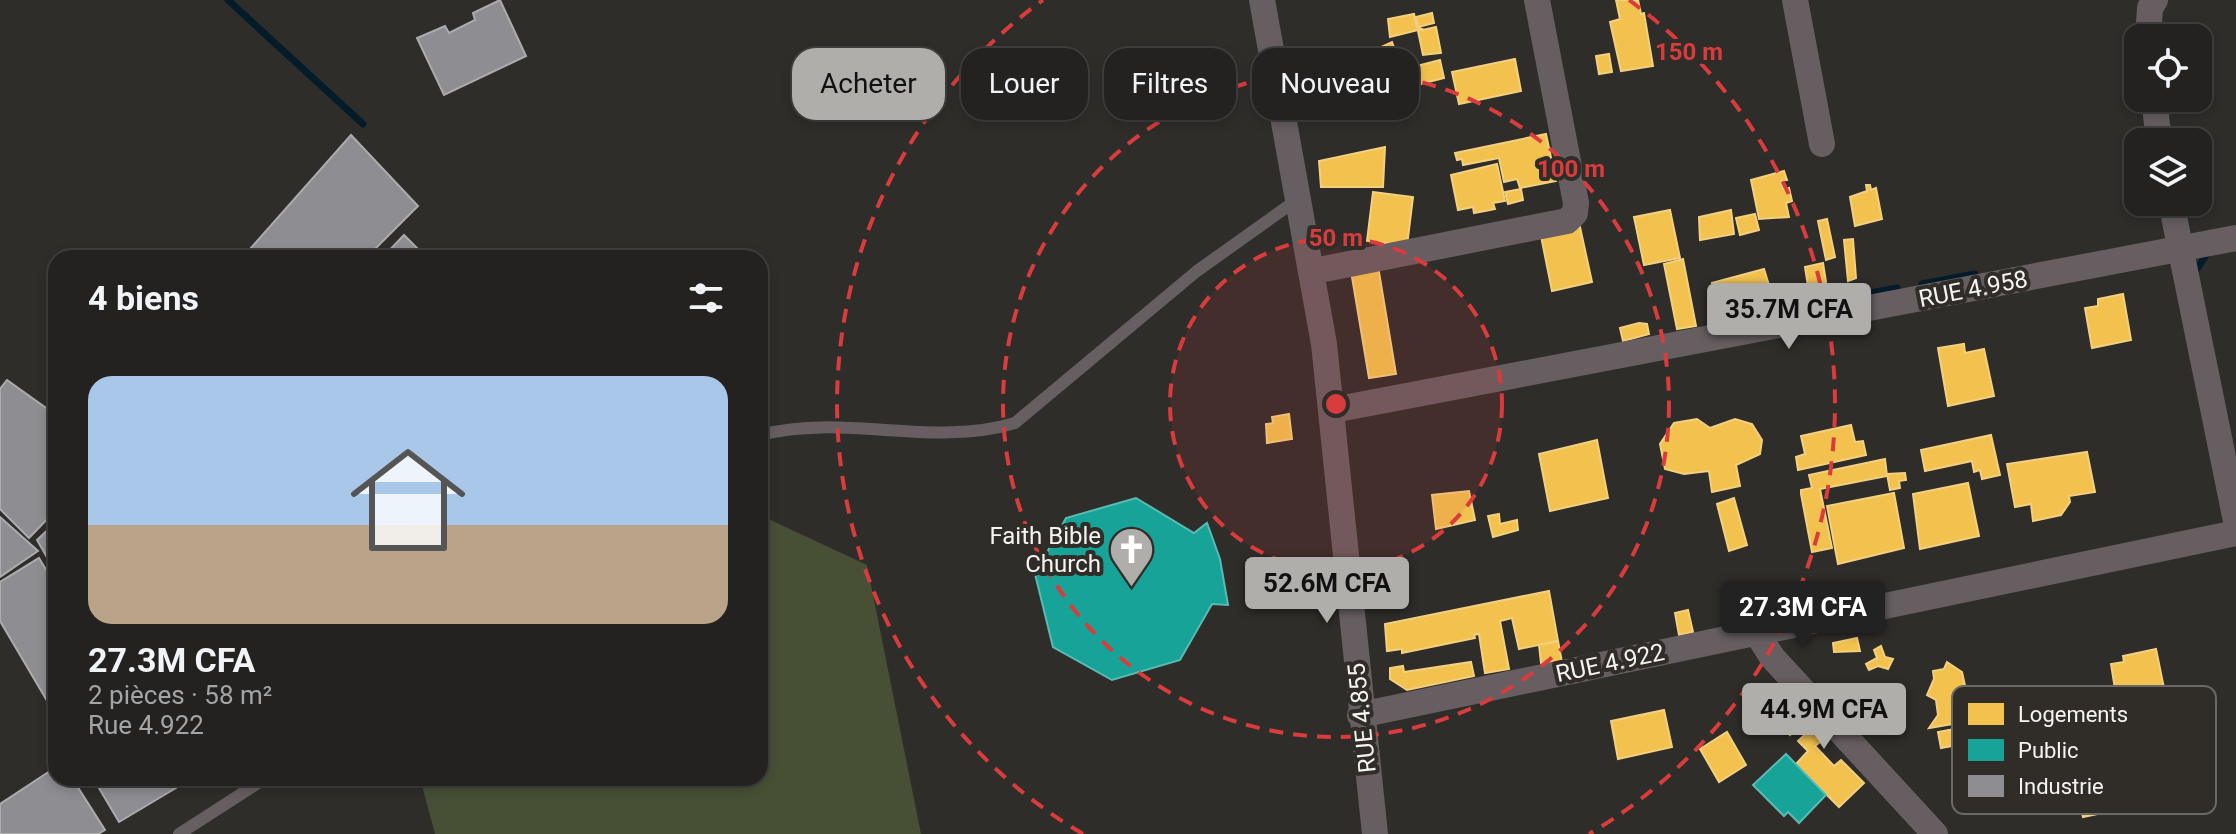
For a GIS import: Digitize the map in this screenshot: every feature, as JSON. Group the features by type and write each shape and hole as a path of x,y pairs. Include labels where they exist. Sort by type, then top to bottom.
{"street":[{"name":"RUE 4.855","path":"1262,0 1314,271 1333,410 1360,715 1375,834"},
{"path":"1314,271 1567,221 1575,213 1576,203 1537,0"},
{"path":"1795,0 1822,144"},
{"path":"2149,24 2150,8 2155,0"},
{"path":"2174,216 2236,521"},
{"name":"RUE 4.958","path":"1333,410 2236,238"},
{"name":"RUE 4.922","path":"1360,715 2236,533"},
{"path":"1757,633 1772,657 1935,834"}],"lane":[{"path":"768,434 814,426 982,433 1015,423 1197,271 1300,197"},
{"path":"179,834 254,786"}],"green space":[{"path":"768,519 867,565 921,834 435,834 422,786 768,786"}],"building: Logements":[{"path":"1616,0 1638,0 1641,14 1644,13 1653,66 1621,71 1610,22 1620,19"},
{"path":"1432,13 1434,23 1418,27 1416,17"},
{"path":"1414,14 1417,27 1422,29 1390,37 1388,19"},
{"path":"1436,27 1441,53 1423,55 1418,31"},
{"path":"1392,42 1394,48 1379,48"},
{"path":"1609,54 1612,72 1599,74 1596,56"},
{"path":"1515,59 1521,91 1459,104 1452,72"},
{"path":"1440,60 1444,78 1419,84 1419,65"},
{"path":"1546,134 1556,181 1520,188 1517,179 1504,182 1499,158 1463,165 1462,159 1457,160 1455,153"},
{"path":"1385,147 1383,187 1321,187 1319,161"},
{"path":"1497,164 1505,201 1493,203 1495,209 1490,210 1474,213 1473,207 1458,210 1451,175"},
{"path":"1784,171 1787,180 1781,181 1783,189 1789,188 1792,201 1786,203 1789,217 1759,219 1751,180"},
{"path":"1866,185 1870,185 1871,190 1876,188 1882,219 1855,226 1850,197 1867,191"},
{"path":"1521,189 1523,200 1508,204 1505,192"},
{"path":"1373,192 1413,197 1407,246 1367,241"},
{"path":"1670,210 1680,258 1644,265 1634,217"},
{"path":"1731,210 1734,234 1700,240 1699,217"},
{"path":"1755,214 1759,230 1740,235 1736,218"},
{"path":"1827,219 1835,257 1826,260 1818,221"},
{"path":"1580,227 1592,282 1552,291 1541,236"},
{"path":"1853,239 1856,278 1848,281 1844,240"},
{"path":"1683,259 1696,326 1677,329 1664,264"},
{"path":"1823,263 1826,282 1808,286 1805,267"},
{"path":"1378,266 1396,374 1369,378 1351,271"},
{"path":"1764,269 1772,295 1720,308 1712,283"},
{"path":"2123,294 2131,340 2092,348 2085,308 2098,306 2098,299"},
{"path":"1647,324 1649,334 1623,341 1620,328"},
{"path":"1964,344 1965,353 1984,349 1994,396 1948,406 1938,348"},
{"path":"1289,414 1292,439 1267,443 1266,424 1273,423 1272,417"},
{"path":"1697,419 1710,428 1735,419 1752,424 1762,440 1760,454 1736,465 1740,486 1712,492 1709,471 1684,474 1665,469 1660,444 1674,423"},
{"path":"1851,425 1855,442 1863,441 1866,455 1798,470 1796,457 1805,454 1801,436"},
{"path":"1991,435 2000,475 1982,479 1980,470 1974,472 1972,461 1925,471 1921,450"},
{"path":"1597,440 1608,498 1550,511 1539,454"},
{"path":"2087,452 2095,492 2069,496 2070,502 2061,515 2033,521 2031,504 2015,507 2007,464"},
{"path":"1885,459 1887,476 1820,489 1832,548 1812,552 1801,494 1801,490 1812,488 1809,475"},
{"path":"1905,473 1906,480 1899,481 1900,488 1890,490 1887,474"},
{"path":"1968,483 1979,536 1920,549 1913,494"},
{"path":"1469,491 1475,520 1436,529 1432,495"},
{"path":"1894,493 1904,548 1838,564 1827,506"},
{"path":"1734,498 1747,545 1729,551 1717,504"},
{"path":"1499,514 1500,524 1517,520 1518,530 1493,537 1488,516"},
{"path":"1549,591 1558,641 1519,649 1512,618 1500,621 1509,669 1485,673 1479,634 1474,635 1475,638 1402,653 1402,649 1387,651 1385,624"},
{"path":"1688,610 1693,632 1679,635 1675,613"},
{"path":"1857,638 1860,651 1834,652 1833,643"},
{"path":"1558,641 1562,662 1541,663 1539,645"},
{"path":"1881,646 1885,657 1893,659 1888,669 1878,666 1869,670 1866,664 1877,658 1874,650"},
{"path":"2156,649 2164,686 2115,686 2111,664 2124,662 2123,656"},
{"path":"1471,662 1474,676 1407,690 1390,679 1390,668 1403,666 1404,672"},
{"path":"1947,662 1962,672 1965,686 1952,686 1952,724 1929,728 1938,715 1936,700 1927,695 1934,679 1933,671 1944,669"},
{"path":"1849,702 1867,720 1860,727 1844,712"},
{"path":"1664,710 1672,747 1618,759 1611,721"},
{"path":"1793,713 1804,724 1790,735 1780,723"},
{"path":"1813,727 1824,739 1815,746 1834,766 1841,760 1864,783 1839,807 1796,764 1808,751 1798,741"},
{"path":"1952,729 1952,746 1941,748 1938,732"},
{"path":"1727,732 1746,765 1719,782 1700,749"}],"building: Public":[{"name":"Faith Bible Church","path":"1136,498 1194,533 1207,523 1220,559 1228,605 1212,604 1180,660 1112,680 1053,647 1035,574 1066,518"},
{"path":"1786,754 1826,795 1799,823 1788,812 1784,816 1753,785"}],"building: Industrie":[{"path":"500,0 526,56 444,95 417,38 445,26 449,33 475,20 473,13"},
{"path":"351,135 418,206 374,250 249,250"},
{"path":"404,235 419,250 390,250"},
{"path":"7,380 48,409 48,518 29,538 0,509 0,389"},
{"path":"0,517 38,551 0,577"},
{"path":"48,530 48,559 37,540"},
{"path":"39,558 48,573 48,702 0,621 0,582"},
{"path":"48,772 48,786 77,786 105,830 98,834 0,834 0,804"},
{"path":"98,786 175,786 176,788 119,822"}],"waterway":[{"path":"228,0 363,124"},
{"path":"2192,276 2209,251"},
{"path":"1922,284 1975,274"},
{"path":"1812,304 1897,288"},
{"path":"1771,312 1798,307"}],"place":[{"name":"Faith Bible Church","path":"1132,589"}]}
